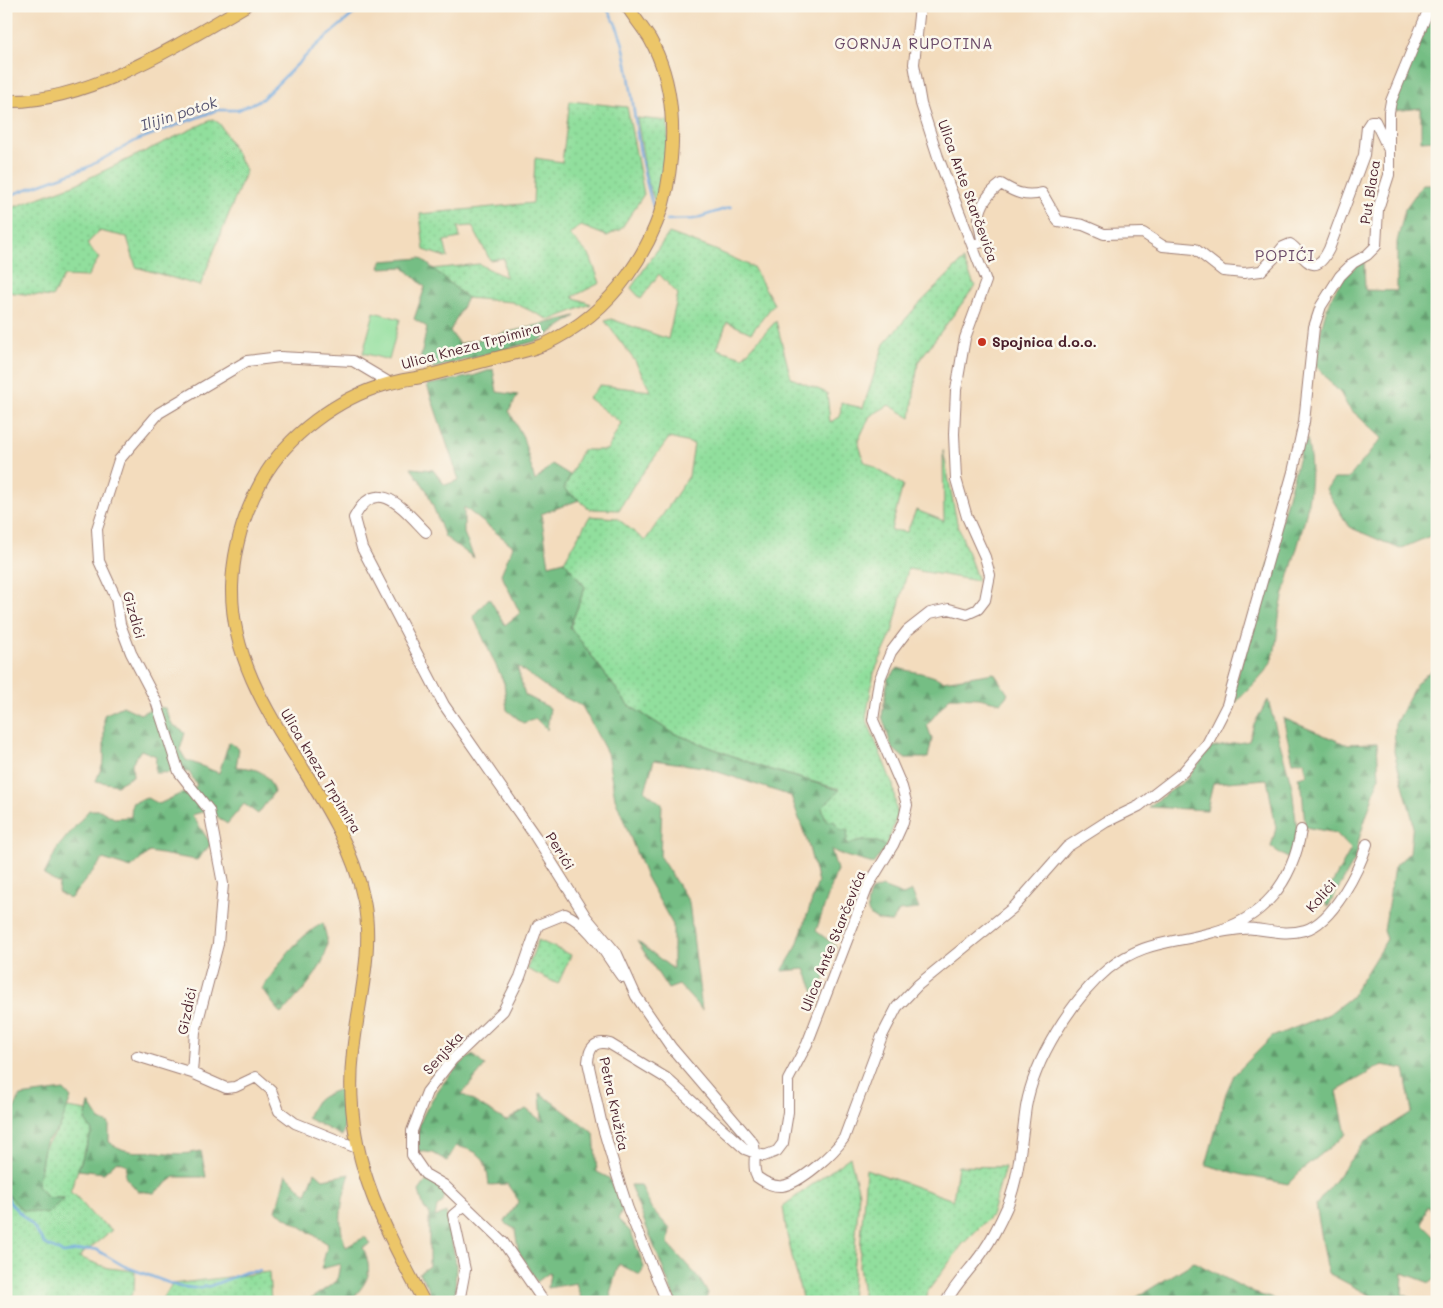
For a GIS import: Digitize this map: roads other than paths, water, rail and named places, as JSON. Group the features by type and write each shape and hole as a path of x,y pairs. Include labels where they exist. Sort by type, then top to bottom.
{"main road":[{"path":"6,102 31,102 73,92 149,62 245,6"},
{"name":"Ulica Kneza Trpimira","path":"341,404 390,383 441,372 540,346 578,326 614,295 646,250 664,200 674,152 670,95 652,42 627,6"},
{"name":"Ulica kneza Trpimira","path":"341,404 304,429 264,476 238,536 232,574 232,607 236,634 246,670 263,704 339,827 351,854 359,880 367,928 362,996 352,1053 351,1102 357,1148 363,1173 389,1236 424,1302"}],"street":[{"name":"Ulica Ante Starčevića","path":"756,1154 771,1154 783,1143 788,1112 788,1080 807,1044 868,886 893,845 903,823 907,805 902,787 873,720 879,681 891,652 907,631 930,613 949,610 967,614 978,609 985,600 990,575 985,557 967,517 956,479 954,434 956,390 965,338 986,281 938,157 922,104 914,64 920,6"},
{"name":"Put Blaca","path":"756,1154 754,1164 757,1176 764,1182 782,1186 794,1182 838,1148 852,1121 882,1036 897,1006 1014,907 1067,847 1106,822 1139,806 1182,772 1208,744 1227,705 1293,472 1304,422 1314,327 1321,306 1340,276 1353,263 1376,246 1378,209 1388,175 1390,151 1389,112 1391,101 1430,6"},
{"path":"973,245 982,242 982,232 978,219 989,194 1001,184 1014,192 1029,196 1042,193 1058,221 1083,225 1104,234 1116,232 1143,233 1163,246 1195,249 1223,271 1244,273 1261,271 1283,247 1290,244 1306,262 1316,264 1324,260 1329,250 1364,155 1367,127 1371,121 1375,121 1390,151"},
{"name":"Gizdići","path":"192,1073 195,1032 218,944 223,884 209,810 179,772 156,700 131,653 120,624 116,598 99,561 97,529 119,460 159,413 247,361 280,357 353,362 390,383"},
{"name":"Perići","path":"426,532 395,501 382,496 372,497 361,504 354,518 362,548 444,705 534,836 586,917 617,954 636,996 671,1047 753,1143 756,1154"},
{"path":"946,1302 983,1253 1000,1224 1013,1192 1026,1105 1039,1063 1075,1007 1107,970 1128,955 1151,944 1212,933 1247,918 1274,897 1290,872 1298,849 1301,830"},
{"name":"Kolići","path":"1212,933 1254,929 1276,933 1306,930 1324,917 1344,894 1362,862 1367,844"},
{"name":"Senjska","path":"544,1302 503,1242 444,1185 425,1174 412,1155 412,1131 427,1092 452,1060 503,1011 520,977 538,925 565,914 578,920 588,928 636,996"},
{"name":"Petra Kružića","path":"667,1302 628,1209 611,1156 588,1062 589,1051 594,1044 602,1042 610,1044 646,1064 690,1097 745,1149 756,1154"},
{"path":"137,1056 192,1073 226,1088 235,1087 256,1077 271,1090 279,1110 295,1123 357,1148"},
{"path":"459,1302 464,1270 453,1216 465,1205"}],"waterway":[{"name":"Ilijin potok","path":"6,199 16,193 88,167 137,140 217,110 238,110 262,99 318,44 363,6"},
{"path":"605,6 617,27 624,49 641,154 655,212"},
{"path":"667,220 694,219 731,207"},
{"path":"6,1194 10,1203 32,1225 45,1244 63,1253 95,1249 124,1266 177,1286 193,1288 210,1286 246,1272 260,1271"}],"place":[{"name":"Spojnica d.o.o.","path":"982,342"}],"district":[{"name":"GORNJA RUPOTINA","path":"914,44"},
{"name":"POPIĆI","path":"1285,256"}]}
